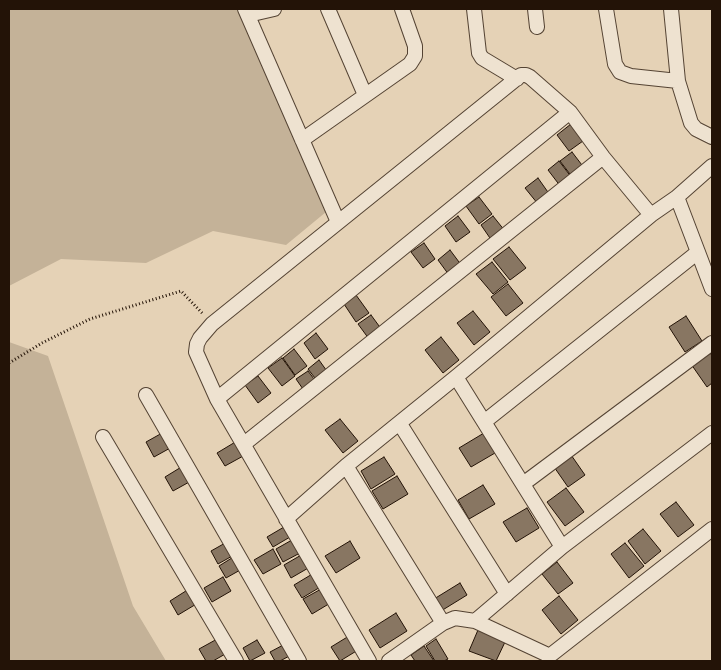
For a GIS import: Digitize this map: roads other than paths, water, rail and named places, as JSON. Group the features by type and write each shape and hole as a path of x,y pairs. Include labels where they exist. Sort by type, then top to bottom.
{"street":[{"path":"274,9 247,12 338,222"},
{"path":"328,9 365,95"},
{"path":"302,140 410,64 415,56 415,46 402,9"},
{"path":"474,9 479,53 482,58 517,79"},
{"path":"535,9 537,27"},
{"path":"606,9 615,64 620,72 631,76 678,81"},
{"path":"671,9 678,81 691,123 696,129 712,137"},
{"path":"370,661 217,399 196,352 200,338 212,324 522,75 530,77 570,112 603,157 651,215"},
{"path":"217,399 570,112"},
{"path":"244,444 603,157"},
{"path":"286,519 346,466 456,378 651,215 677,197 712,166"},
{"path":"677,197 712,289"},
{"path":"484,422 698,252"},
{"path":"523,484 712,342"},
{"path":"456,378 562,547"},
{"path":"146,395 299,661"},
{"path":"400,424 507,594"},
{"path":"475,621 562,547 712,433"},
{"path":"103,437 236,661"},
{"path":"346,466 442,624"},
{"path":"389,661 442,624 455,618 475,621 548,655 552,654 712,529"}]}
